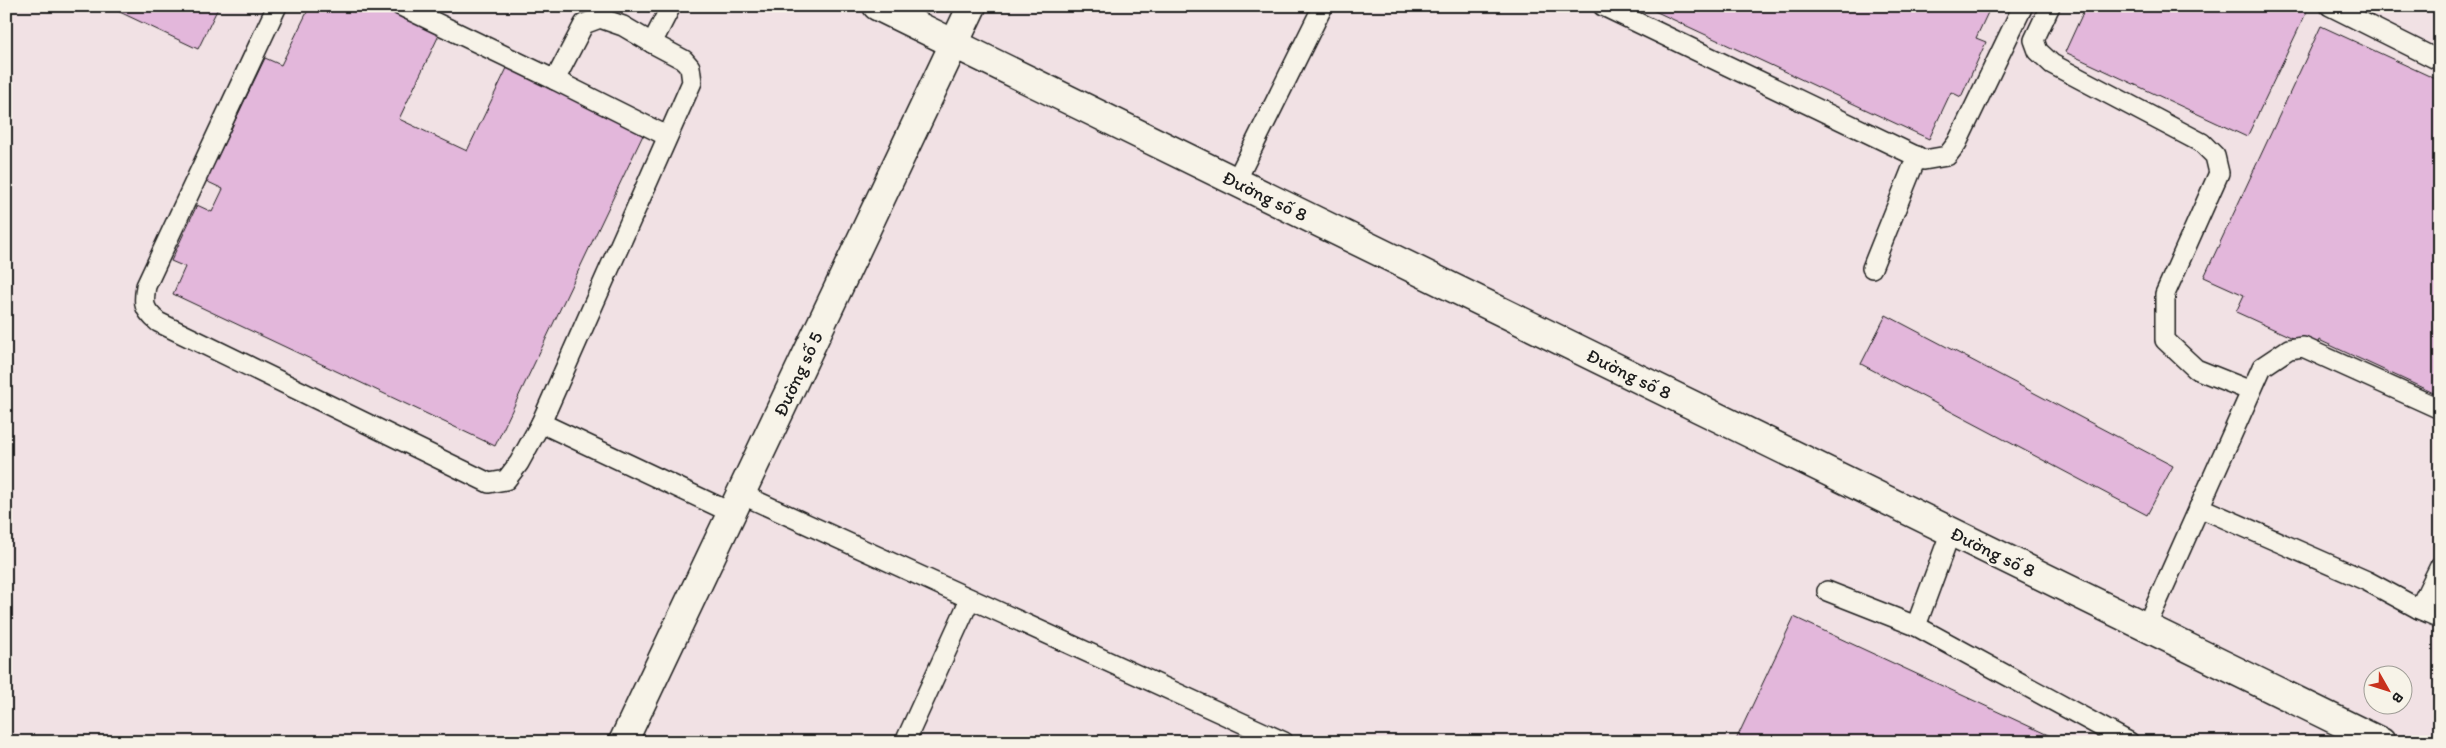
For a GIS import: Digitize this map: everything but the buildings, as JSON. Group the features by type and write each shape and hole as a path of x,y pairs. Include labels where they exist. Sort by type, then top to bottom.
{"street":[{"name":"Đường số 8","path":"877,6 2381,742"},
{"name":"Đường số 5","path":"623,742 972,6"}],"lane":[{"path":"277,6 146,286 143,303 149,314 158,322 488,483 506,480 519,463 541,423 692,82 690,67 684,60 623,26 600,18 584,24 555,80"},
{"path":"401,6 668,136"},
{"path":"652,43 671,6"},
{"path":"1236,181 1322,6"},
{"path":"1603,6 1924,160 1947,156 1957,143 2023,6"},
{"path":"2050,6 2034,40 2038,51 2052,64 2202,143 2215,156 2219,173 2165,294 2165,340 2196,369 2251,391"},
{"path":"2330,6 2440,61"},
{"path":"1872,268 1917,156"},
{"path":"2146,627 2262,367 2289,349 2303,347 2440,409"},
{"path":"541,423 970,599 1284,742"},
{"path":"2199,507 2367,581 2440,618"},
{"path":"1916,626 1951,532"},
{"path":"2419,609 2440,566"},
{"path":"1826,591 1916,626 2129,742"},
{"path":"905,742 970,599"}],"shaded area":[{"path":"6,6 2440,6 2440,742 6,742"}]}
